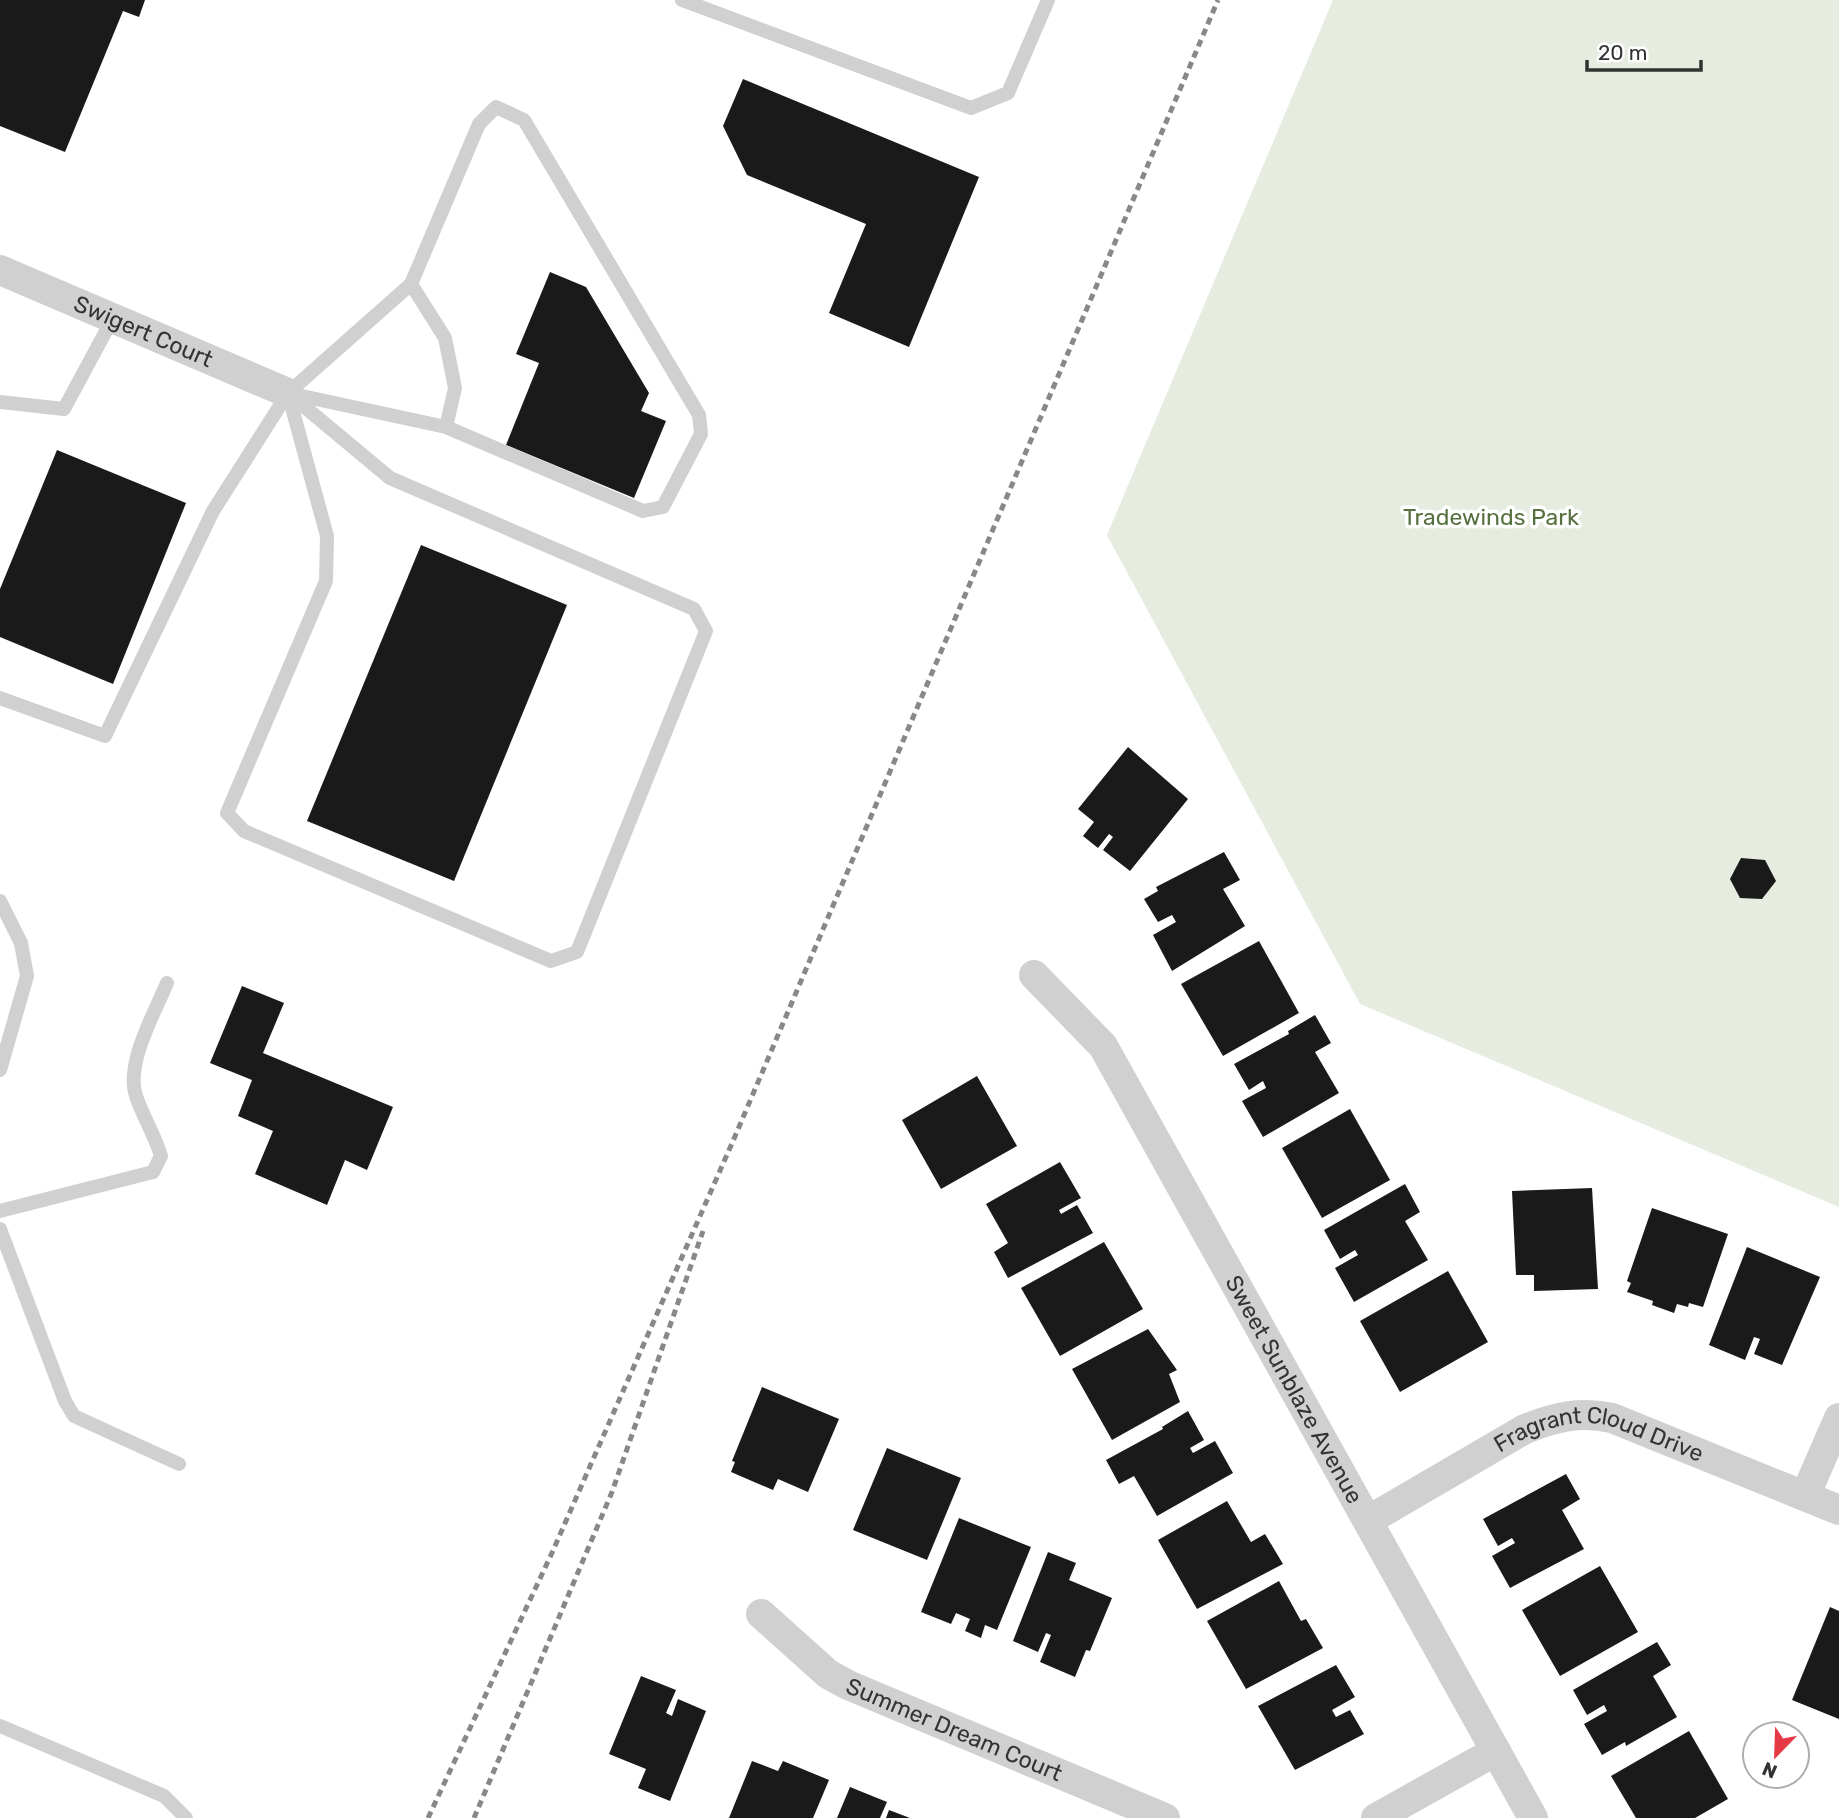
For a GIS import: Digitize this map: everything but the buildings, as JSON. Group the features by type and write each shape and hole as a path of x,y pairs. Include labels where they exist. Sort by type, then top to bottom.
{"street":[{"name":"Swigert Court","path":"0,270 288,393"},
{"name":"Sweet Sunblaze Avenue","path":"1034,975 1103,1046 1533,1818"},
{"name":"Fragrant Cloud Drive","path":"1369,1520 1525,1429 1547,1420 1588,1413 1612,1418 1839,1510"},
{"path":"1805,1496 1839,1418"},
{"name":"Summer Dream Court","path":"761,1614 828,1674 848,1685 1165,1818"},
{"path":"1376,1818 1496,1751"}],"lane":[{"path":"682,0 971,108 1008,93 1048,0"},
{"path":"0,698 105,736 213,511 288,393 411,284 479,124 496,107 524,120 699,415 701,434 663,507 643,511 446,427 288,393"},
{"path":"411,284 445,338 454,388 446,427"},
{"path":"0,402 64,409 113,318"},
{"path":"288,393 390,478 694,609 706,631 577,952 551,961 244,831 227,813 326,581 327,536 288,393"},
{"path":"0,901 21,943 27,976 0,1070"},
{"path":"0,1211 153,1172 161,1157 155,1134 135,1095 134,1079 138,1053 167,983"},
{"path":"0,1229 65,1401 74,1416 179,1464"},
{"path":"0,1726 164,1796 186,1818"}],"green space":[{"name":"Tradewinds Park","path":"1333,0 1839,0 1839,1207 1360,1004 1107,535"}],"railway":[{"path":"428,1818 551,1555 733,1141 1218,0"},
{"path":"474,1818 612,1492 703,1231"}]}
